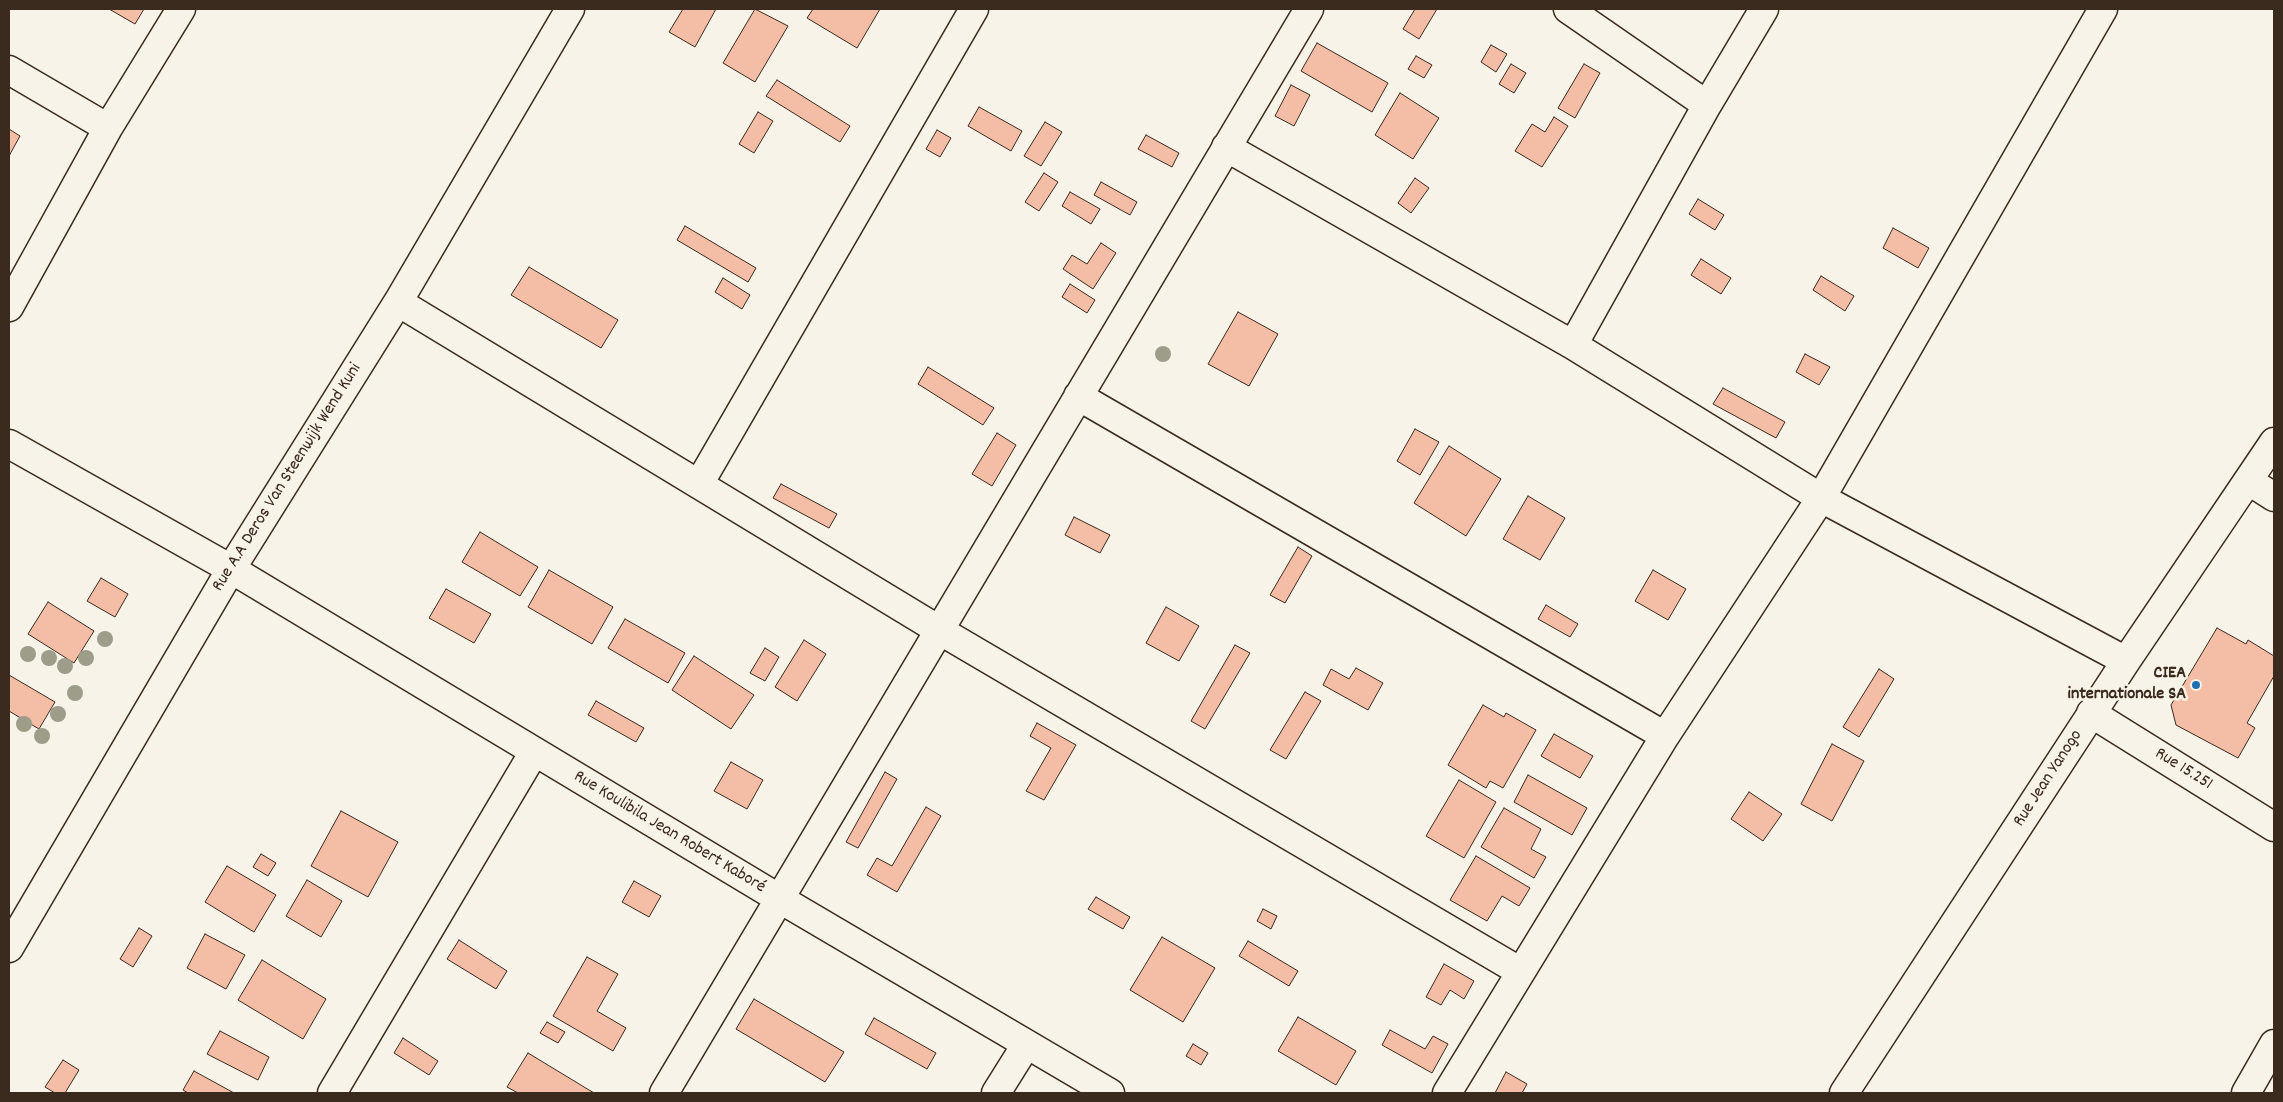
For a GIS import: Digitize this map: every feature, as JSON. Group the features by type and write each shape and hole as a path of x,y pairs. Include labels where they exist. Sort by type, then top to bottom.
{"street":[{"path":"9,307 108,128 181,9"},
{"name":"Rue A.A Deros Van Steenwijk Wend Kuni","path":"9,948 231,569 398,302 570,9"},
{"path":"699,484 974,9"},
{"path":"664,1093 1309,9"},
{"path":"1568,9 1707,105"},
{"path":"1573,345 1707,105 1764,9"},
{"path":"1447,1093 1665,736 1821,498 2103,9"},
{"path":"9,70 108,128"},
{"path":"1226,147 1573,345 1821,498 2126,661"},
{"path":"398,302 939,630 1521,972"},
{"path":"1078,396 1665,736"},
{"name":"Rue Jean Yanogo","path":"1844,1093 2126,661 2274,442"},
{"name":"Rue Koulibila Jean Robert Kaboré","path":"9,444 231,569 780,900 1026,1046 1110,1093"},
{"path":"2248,481 2274,497"},
{"name":"Rue 15.251","path":"2091,714 2274,827"},
{"path":"332,1093 534,752"},
{"path":"2246,1093 2274,1044"},
{"path":"996,1093 1026,1046"}],"building":[{"path":"109,9 144,9 135,24"},
{"path":"683,9 716,9 695,47 669,32"},
{"path":"755,9 788,26 755,82 723,63"},
{"path":"813,9 880,9 857,48 807,18"},
{"path":"1415,9 1437,9 1419,39 1403,29"},
{"path":"1317,43 1388,83 1372,112 1301,71"},
{"path":"1491,45 1507,54 1496,72 1481,62"},
{"path":"1416,56 1432,65 1424,78 1408,69"},
{"path":"1511,64 1526,73 1514,93 1499,84"},
{"path":"1584,64 1600,73 1575,118 1558,108"},
{"path":"777,80 850,126 840,142 766,96"},
{"path":"1291,85 1310,95 1294,126 1275,116"},
{"path":"1400,93 1439,118 1413,159 1375,135"},
{"path":"979,107 1022,131 1011,151 968,126"},
{"path":"758,112 773,121 754,153 739,144"},
{"path":"1554,117 1568,126 1542,167 1515,151 1532,124 1545,132"},
{"path":"1045,122 1062,132 1041,166 1024,156"},
{"path":"9,129 20,136 9,156"},
{"path":"937,130 951,138 940,157 926,149"},
{"path":"1146,135 1179,153 1172,167 1138,149"},
{"path":"1044,173 1058,182 1039,211 1025,202"},
{"path":"1415,178 1429,188 1411,213 1398,203"},
{"path":"1101,182 1137,202 1130,215 1094,195"},
{"path":"1070,192 1100,209 1091,224 1062,206"},
{"path":"1698,199 1724,215 1715,230 1689,214"},
{"path":"685,226 756,268 748,282 677,240"},
{"path":"1893,228 1929,248 1918,268 1883,248"},
{"path":"1101,243 1116,253 1093,289 1063,269 1072,255 1087,264"},
{"path":"1701,259 1731,278 1721,294 1691,275"},
{"path":"529,267 618,320 601,348 511,295"},
{"path":"1821,276 1854,296 1845,311 1813,290"},
{"path":"723,278 750,295 742,309 715,292"},
{"path":"1070,284 1095,300 1087,313 1062,297"},
{"path":"1238,312 1278,334 1249,386 1208,364"},
{"path":"1805,354 1830,367 1819,385 1796,372"},
{"path":"928,367 994,408 983,425 918,384"},
{"path":"1723,388 1785,422 1776,438 1713,404"},
{"path":"1415,429 1439,442 1420,475 1397,461"},
{"path":"997,433 1016,445 992,486 972,474"},
{"path":"1449,446 1501,479 1466,536 1414,503"},
{"path":"781,484 837,514 829,528 773,498"},
{"path":"1528,496 1565,518 1540,560 1503,539"},
{"path":"1074,517 1110,535 1100,553 1065,535"},
{"path":"480,532 538,567 520,596 462,562"},
{"path":"1298,547 1312,556 1285,603 1270,595"},
{"path":"549,570 613,607 592,644 528,607"},
{"path":"1653,570 1686,589 1668,620 1635,601"},
{"path":"101,578 128,594 115,617 87,601"},
{"path":"446,589 491,614 474,643 429,618"},
{"path":"48,602 94,631 74,663 28,634"},
{"path":"1546,605 1578,624 1570,637 1538,619"},
{"path":"1166,607 1199,626 1179,661 1146,643"},
{"path":"625,619 685,653 668,683 608,648"},
{"path":"2217,628 2246,644 2248,640 2274,656 2274,676 2247,723 2255,728 2238,758 2176,725 2171,705"},
{"path":"804,640 826,654 797,701 775,687"},
{"path":"1235,645 1250,653 1205,729 1191,721"},
{"path":"765,648 779,657 765,681 750,673"},
{"path":"694,656 754,695 731,729 672,690"},
{"path":"1356,668 1383,683 1368,710 1323,685 1331,669 1349,679"},
{"path":"1879,669 1894,679 1859,737 1843,727"},
{"path":"9,675 55,702 39,729 9,711"},
{"path":"1305,692 1321,701 1286,759 1270,750"},
{"path":"596,701 644,728 636,742 588,715"},
{"path":"1483,705 1504,717 1506,713 1536,730 1503,788 1490,781 1486,788 1448,765"},
{"path":"1037,723 1076,745 1044,800 1026,791 1051,748 1030,736"},
{"path":"1554,734 1593,756 1580,778 1541,756"},
{"path":"1832,744 1864,761 1832,821 1801,804"},
{"path":"731,762 763,780 747,809 714,791"},
{"path":"885,772 897,779 858,848 846,842"},
{"path":"1528,775 1587,808 1572,835 1514,802"},
{"path":"1459,780 1496,802 1464,858 1426,836"},
{"path":"1749,792 1782,814 1763,841 1731,819"},
{"path":"926,807 941,816 897,892 867,875 877,858 892,866"},
{"path":"1504,808 1541,829 1531,849 1546,857 1534,878 1481,847"},
{"path":"341,811 398,842 368,897 311,866"},
{"path":"261,854 276,863 268,876 253,867"},
{"path":"1476,856 1530,888 1519,906 1502,896 1487,921 1450,900"},
{"path":"227,866 276,895 254,932 205,902"},
{"path":"307,880 342,901 321,937 286,916"},
{"path":"634,881 661,896 649,917 622,902"},
{"path":"1096,897 1130,917 1123,929 1088,909"},
{"path":"1263,909 1277,916 1271,929 1257,921"},
{"path":"139,928 152,936 133,967 120,959"},
{"path":"205,934 245,955 226,989 187,968"},
{"path":"1162,937 1215,968 1183,1022 1130,990"},
{"path":"459,940 507,971 496,989 447,959"},
{"path":"1248,941 1298,971 1289,986 1239,956"},
{"path":"587,957 618,974 597,1011 626,1028 613,1051 553,1016"},
{"path":"262,960 326,999 303,1039 238,1000"},
{"path":"1444,964 1474,981 1464,999 1450,990 1441,1005 1426,997"},
{"path":"754,999 844,1052 825,1082 736,1029"},
{"path":"1298,1017 1356,1051 1336,1085 1278,1051"},
{"path":"874,1018 936,1053 927,1069 865,1034"},
{"path":"547,1022 565,1032 558,1043 540,1033"},
{"path":"1390,1030 1425,1049 1433,1036 1448,1044 1432,1073 1382,1045"},
{"path":"220,1031 269,1057 258,1080 207,1054"},
{"path":"403,1038 438,1061 429,1075 394,1053"},
{"path":"1193,1044 1208,1053 1201,1065 1186,1056"},
{"path":"528,1053 594,1093 518,1093 507,1087"},
{"path":"63,1060 79,1070 65,1093 55,1093 45,1087"},
{"path":"194,1071 234,1093 188,1093 183,1090"},
{"path":"1506,1072 1527,1084 1522,1093 1495,1093"}],"place":[{"name":"CIEA internationale SA","path":"2196,685"}]}
